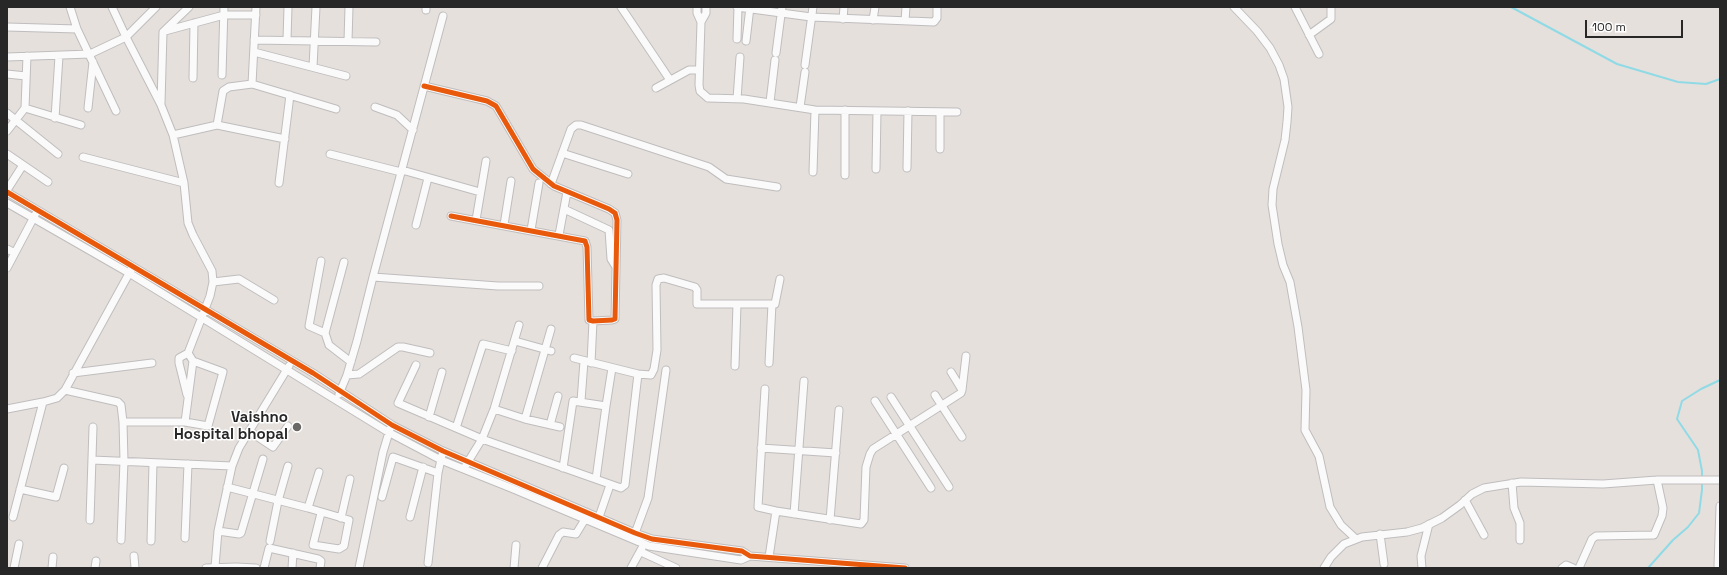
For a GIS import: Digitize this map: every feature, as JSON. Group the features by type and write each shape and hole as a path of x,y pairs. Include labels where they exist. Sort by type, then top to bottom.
{"street":[{"path":"70,7 77,30 90,54 116,111"},
{"path":"112,7 161,105 174,135 184,183 188,223 212,271 213,282 205,309 188,353 179,358 188,397"},
{"path":"7,57 90,54 126,37 156,7"},
{"path":"161,105 163,32 189,7"},
{"path":"222,75 224,7"},
{"path":"287,40 288,7"},
{"path":"313,67 316,41 316,7"},
{"path":"348,41 349,7"},
{"path":"621,7 670,80"},
{"path":"697,7 697,12 701,22 698,85 703,95 708,98 770,102 815,110 956,112"},
{"path":"701,22 706,13 706,7"},
{"path":"738,39 738,7 781,10 811,17 934,22 937,18 937,7"},
{"path":"800,107 813,7"},
{"path":"843,19 844,7"},
{"path":"873,20 875,7"},
{"path":"905,21 906,7"},
{"path":"1234,7 1257,31 1270,48 1279,65 1284,79 1288,107 1288,122 1273,190 1272,205 1279,249 1283,265 1290,282 1298,327 1306,390 1306,430 1319,456 1330,507 1341,525 1356,538"},
{"path":"1295,7 1319,54"},
{"path":"1309,35 1331,19 1330,7"},
{"path":"746,41 750,8"},
{"path":"770,102 781,10"},
{"path":"163,32 224,15 256,11 252,84"},
{"path":"336,400 351,362 444,16"},
{"path":"193,78 194,23"},
{"path":"7,27 77,30"},
{"path":"254,40 376,42"},
{"path":"254,52 346,76"},
{"path":"7,131 25,108 27,56"},
{"path":"55,118 59,56"},
{"path":"737,99 740,57"},
{"path":"88,108 93,62"},
{"path":"656,88 689,70 699,70"},
{"path":"7,74 26,76"},
{"path":"217,125 223,91 226,88 252,84 336,109"},
{"path":"424,86 487,101 496,106 500,109 530,166 552,184 615,213 617,220 615,319 592,321"},
{"path":"278,183 290,95"},
{"path":"375,107 397,115 413,130"},
{"path":"25,108 81,125"},
{"path":"814,172 815,110"},
{"path":"845,110 845,175"},
{"path":"876,169 877,111"},
{"path":"907,168 908,111"},
{"path":"940,112 940,149"},
{"path":"7,113 58,154"},
{"path":"174,135 217,125 285,139"},
{"path":"552,184 572,126 581,126 709,167 726,179 777,187"},
{"path":"562,153 628,174"},
{"path":"7,154 48,182"},
{"path":"330,154 402,171 480,192"},
{"path":"83,157 184,183"},
{"path":"476,220 486,161"},
{"path":"22,165 7,191 37,211 133,266 292,361 340,390 392,425 443,451 635,533 645,541"},
{"path":"416,224 428,178"},
{"path":"504,225 511,181"},
{"path":"531,230 539,183"},
{"path":"559,235 567,192"},
{"path":"7,203 129,273 388,432 442,460 633,540 645,541 686,552 741,560 750,556 905,568"},
{"path":"564,210 609,230 611,259 616,268"},
{"path":"7,268 37,211"},
{"path":"451,216 559,235 583,240 587,243 589,318 592,321 581,401"},
{"path":"7,249 15,253"},
{"path":"321,261 309,326 325,333"},
{"path":"344,262 325,333 329,345 351,362"},
{"path":"7,409 57,398 65,390 133,266"},
{"path":"373,276 498,286 539,286"},
{"path":"574,358 638,374 651,375 654,369 657,331 656,285 658,279 664,278 695,287 697,290 697,304 775,304 780,279"},
{"path":"213,282 239,279 274,300"},
{"path":"735,366 737,304"},
{"path":"769,363 772,304"},
{"path":"464,468 482,439 494,409 519,326"},
{"path":"526,419 548,350 552,329"},
{"path":"515,341 548,350"},
{"path":"456,428 483,344 512,351"},
{"path":"347,375 359,374 398,347 430,353"},
{"path":"123,422 185,422 208,426 223,372 193,361 188,353"},
{"path":"765,389 757,504 760,508 858,524 863,523 866,467 873,449 958,396 962,390 966,356"},
{"path":"185,422 193,361"},
{"path":"215,567 218,531 232,466 239,448 292,361"},
{"path":"73,373 152,363"},
{"path":"416,365 398,403 482,439 621,488 625,485 638,374"},
{"path":"596,478 612,368"},
{"path":"633,540 648,498 666,370"},
{"path":"429,417 442,372"},
{"path":"951,372 962,390"},
{"path":"794,514 804,381"},
{"path":"65,390 118,402 121,405 124,462 121,540"},
{"path":"935,395 962,437"},
{"path":"550,425 558,396"},
{"path":"891,397 949,487"},
{"path":"563,468 573,401 606,406"},
{"path":"874,401 931,488"},
{"path":"13,517 43,402"},
{"path":"494,409 526,419 560,427"},
{"path":"830,520 839,410"},
{"path":"359,568 388,432 392,425"},
{"path":"249,431 273,446 288,426"},
{"path":"90,520 93,427"},
{"path":"761,448 836,453"},
{"path":"428,563 438,473 443,451"},
{"path":"382,497 393,457 438,473"},
{"path":"218,531 242,533 263,459"},
{"path":"92,460 232,466"},
{"path":"151,542 153,463"},
{"path":"185,538 188,464"},
{"path":"270,541 278,501 288,466"},
{"path":"410,517 423,467"},
{"path":"20,489 56,498 64,468"},
{"path":"308,508 319,472"},
{"path":"341,518 350,479"},
{"path":"1324,568 1330,557 1344,544 1356,538 1407,532 1429,524 1442,518 1472,494 1484,488 1512,483 1603,484 1657,480 1720,480"},
{"path":"1579,568 1592,539 1596,536 1654,535 1662,516 1663,508 1657,480"},
{"path":"1512,483 1514,508 1520,523 1520,540"},
{"path":"597,525 610,485"},
{"path":"227,487 349,520 344,546 339,549 313,545 321,513"},
{"path":"1465,500 1484,535"},
{"path":"1718,566 1720,506"},
{"path":"769,558 776,511"},
{"path":"542,568 559,535 563,532 576,534 588,512"},
{"path":"1422,568 1421,556 1429,524"},
{"path":"1380,534 1384,564"},
{"path":"631,568 641,552 645,541"},
{"path":"14,568 19,544"},
{"path":"514,568 516,545"},
{"path":"264,568 270,548 320,560 320,568"},
{"path":"641,552 676,568"},
{"path":"292,568 293,553"},
{"path":"134,556 135,568"},
{"path":"52,568 53,557"},
{"path":"657,558 661,568"},
{"path":"1562,568 1566,565 1573,568"},
{"path":"206,568 256,568"}],"waterway":[{"path":"1511,7 1617,64 1678,82 1706,84 1720,79"},
{"path":"1648,568 1673,540 1688,527 1699,513 1702,490 1702,471 1698,450 1677,419 1682,401 1701,389 1720,380"}],"cycle path":[{"path":"424,86 487,101 496,106 533,169 554,186 609,209 615,213 617,220 615,319 589,320 587,247 585,241 451,216"},
{"path":"7,192 313,373 392,425 443,451 635,533 652,539 742,551 750,556 905,568"}],"place":[{"name":"Vaishno Hospital bhopal","path":"297,427"}]}
